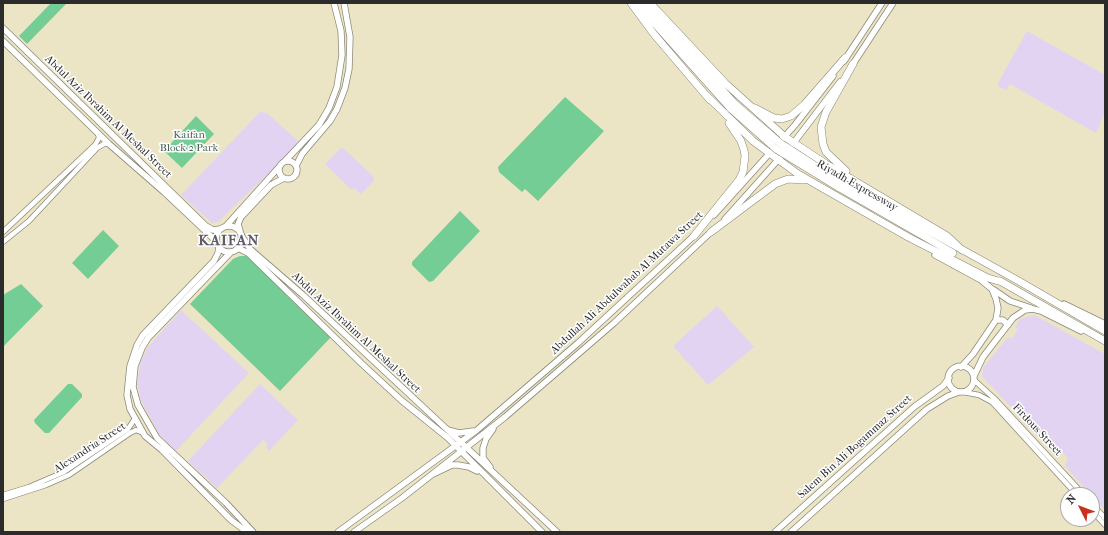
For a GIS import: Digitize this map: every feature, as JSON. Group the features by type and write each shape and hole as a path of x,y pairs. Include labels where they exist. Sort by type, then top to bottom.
{"highway":[{"path":"631,3 653,33 734,130 744,150 745,160 743,172 739,180 694,236"},
{"name":"Riyadh Expressway","path":"636,3 733,106 780,144 840,185 1002,282 1105,341"},
{"name":"Riyadh Expressway","path":"644,3 733,106"},
{"path":"650,3 743,100 785,137 947,236 962,250"},
{"path":"743,100 774,118 782,119 791,116 804,105 845,58"},
{"path":"853,64 826,112 823,120 821,135 823,144 832,159 862,184"},
{"path":"707,96 753,141 798,174 875,218 988,278 1002,282"},
{"path":"753,141 757,143 766,140 770,132 768,123"},
{"path":"798,174 795,168 796,161 804,154 811,154"},
{"path":"711,232 767,189 780,182 794,178 802,179 830,191"},
{"name":"Riyadh Expressway","path":"840,185 1018,280 1105,331"}],"main road":[{"path":"231,252 226,252 219,247 216,241 217,232 226,226 319,125 329,108 341,68 341,31 334,3"},
{"path":"253,532 215,493 164,446 153,433 138,405 134,394 133,375 142,348 160,326 231,252 238,248 242,242 238,224 241,216 271,185 284,178 289,179 295,176 297,170 296,166 302,154 330,122 345,88 349,69 349,29 344,3"},
{"name":"Abdullah Ali Abdulwahab Al-Mutawa Street","path":"338,532 477,430 578,344 694,236 717,213 817,99 882,3"},
{"name":"Abdullah Ali Abdulwahab Al-Mutawa Street","path":"354,532 402,498 505,417 614,323 711,232 779,161 853,64 893,3"},
{"path":"341,31 346,34 349,29"},
{"name":"Abdul Aziz Ibrahim Al Meshal Street","path":"4,32 12,37 130,150 206,226 213,230 220,229"},
{"path":"4,42 12,37"},
{"name":"Abdul Aziz Ibrahim Al Meshal Street","path":"4,42 109,144 164,192 216,241"},
{"path":"336,87 341,85 345,88"},
{"path":"77,113 83,111 83,106"},
{"path":"86,121 86,114 92,114"},
{"path":"124,157 129,156 130,150"},
{"path":"131,164 132,159 137,157"},
{"path":"282,164 291,161 296,166"},
{"path":"282,164 280,173 284,178"},
{"path":"154,184 158,183 159,178"},
{"path":"875,218 891,229 981,280 1010,301 1049,314 1082,332 1091,333"},
{"path":"226,226 234,226 240,233"},
{"name":"Abdul Aziz Ibrahim Al Meshal Street","path":"240,233 250,249 303,295 444,428 458,444"},
{"path":"219,247 214,261 151,327 137,345 128,376 127,395 134,420 141,432 231,520 247,532"},
{"name":"Abdul Aziz Ibrahim Al Meshal Street","path":"238,248 254,258 297,302 401,400 458,444"},
{"path":"1018,280 1105,324"},
{"path":"992,289 998,308 996,320 973,354 961,366 953,370 949,378 951,387 961,392 971,388 980,361 1008,325 1019,314 1032,309"},
{"path":"297,302 298,297 303,295"},
{"path":"996,320 1003,320 1008,325"},
{"path":"345,348 350,346 351,341"},
{"path":"352,355 353,349 358,348"},
{"path":"961,366 969,369 974,378"},
{"name":"Salem Bin Ali Bogammaz Street","path":"775,532 904,416 943,386 949,378"},
{"name":"Salem Bin Ali Bogammaz Street","path":"791,532 911,424 940,401 961,392"},
{"path":"401,400 406,398 407,393"},
{"path":"130,409 130,406 133,404 138,405"},
{"path":"904,416 911,418 911,424"},
{"path":"497,477 483,458 483,448 490,433 505,417"},
{"path":"444,428 459,433 477,430"},
{"path":"148,439 153,438 153,433"},
{"path":"458,444 482,474 542,532"},
{"path":"463,450 497,477 557,532"},
{"path":"429,476 458,464 469,467 482,474"},
{"path":"210,499 210,494 215,493"},
{"path":"799,510 799,515 805,519"},
{"path":"530,520 530,514 536,512"},
{"path":"231,520 236,519 236,514"},
{"path":"788,520 794,520 796,527"}],"street":[{"path":"3,232 95,145 99,138 98,133"},
{"path":"3,242 29,221 101,145 109,144"},
{"path":"54,184 60,189"},
{"path":"23,214 24,219 29,221"},
{"path":"16,221 21,224 21,228"},
{"name":"Firdous Street","path":"974,378 1077,487"},
{"name":"Firdous Street","path":"961,392 978,395 992,402 1071,487"},
{"name":"Alexandria Street","path":"3,499 46,485 69,474 125,434 131,427 134,420"},
{"name":"Alexandria Street","path":"3,495 56,477 125,434 136,430 141,432"}],"shaded area":[{"path":"1027,31 1105,75 1105,112 1096,133 1010,84 1006,90 997,85"},
{"path":"260,112 267,113 297,140 297,147 275,170 268,174 218,222 212,223 181,195"},
{"path":"342,147 374,177 374,181 361,194 354,188 352,190 325,164"},
{"path":"717,306 754,347 708,385 673,346"},
{"path":"181,310 249,373 176,451 159,434 141,401 137,382 141,361 148,347"},
{"path":"1034,315 1105,354 1105,511 1100,505 1100,487 1084,487 1065,466 1068,458 1062,452 1055,455 982,376 983,368 1008,337 1012,339 1018,329 1015,328 1020,319"},
{"path":"260,384 298,420 269,451 266,447 268,445 263,440 217,488 188,461"}],"green space":[{"path":"51,3 67,3 27,44 19,36"},
{"path":"565,97 604,131 538,201 525,189 522,192 499,172 498,167"},
{"name":"Kaifan Block 2 Park","path":"196,116 214,134 182,168 164,151"},
{"path":"460,211 480,231 433,281 429,282 412,265 412,262"},
{"path":"103,230 119,246 88,279 72,263"},
{"path":"240,256 248,256 331,337 280,391 190,304 233,259"},
{"path":"21,284 43,306 3,347 3,295"},
{"path":"68,384 72,384 82,394 82,397 49,433 45,433 34,420"}],"district":[{"name":"KAIFAN","path":"229,241"}]}
